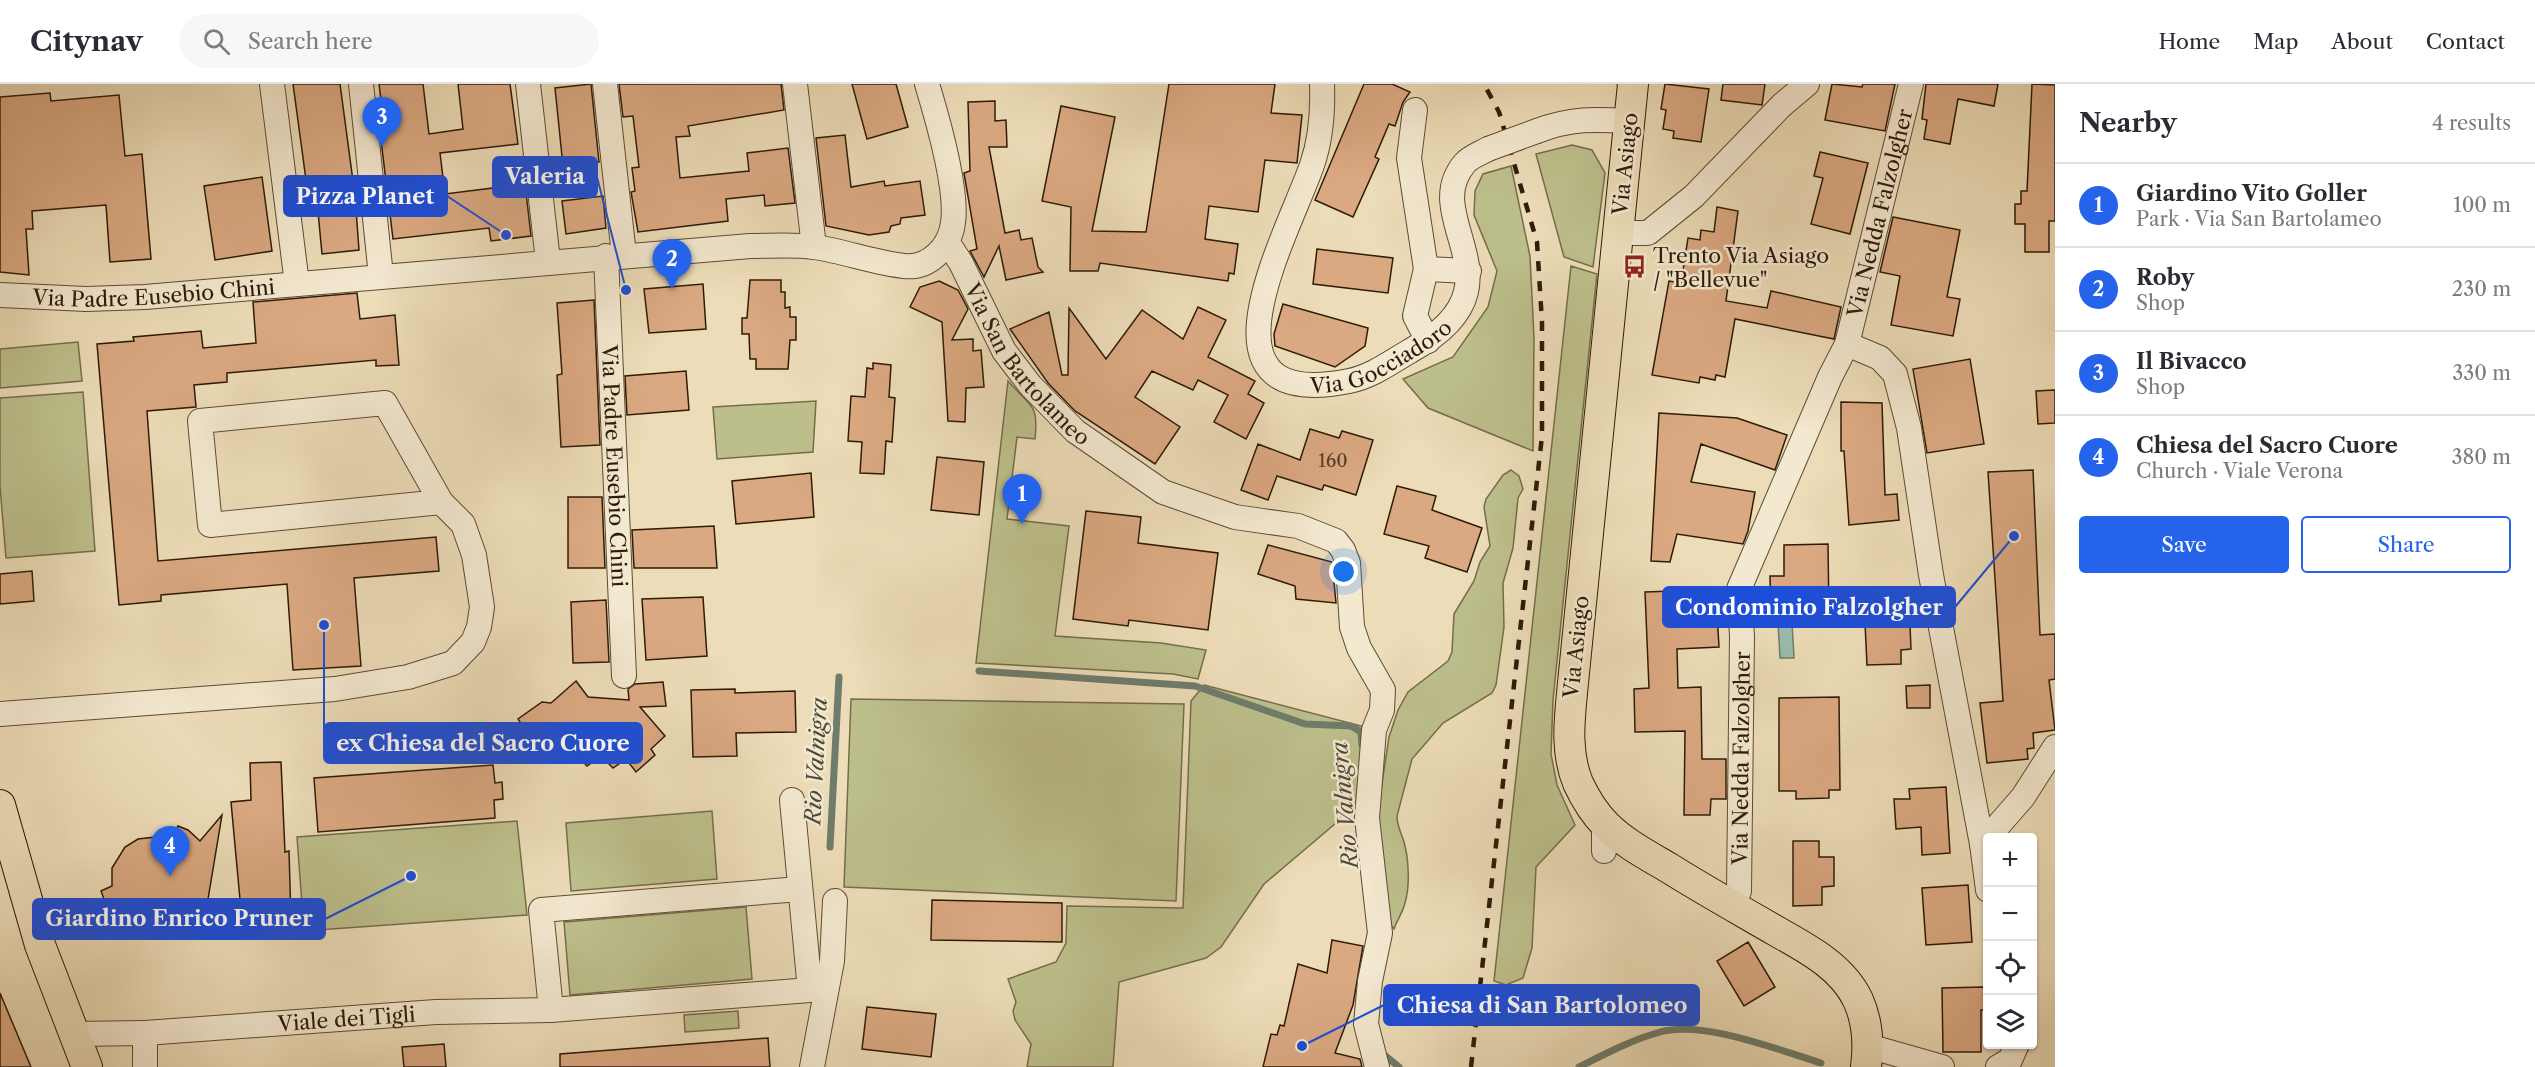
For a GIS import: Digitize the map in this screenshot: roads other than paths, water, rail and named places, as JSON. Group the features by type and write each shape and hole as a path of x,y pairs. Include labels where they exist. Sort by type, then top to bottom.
{"main road":[{"name":"Via Asiago","path":"1633,84 1568,731 1577,780 1604,837 1632,845 1733,907 1817,954 1836,971 1857,998 1865,1022 1867,1056"},
{"path":"0,805 40,945 87,1067"}],"street":[{"name":"Via Padre Eusebio Chini","path":"272,84 297,284"},
{"path":"361,84 381,276"},
{"path":"528,84 548,261"},
{"name":"Via Padre Eusebio Chini","path":"605,84 615,256 624,676"},
{"path":"795,84 814,247"},
{"path":"927,84 939,124 952,196 954,222 948,243"},
{"name":"Via Gocciadoro","path":"1322,84 1323,111 1313,163 1267,278 1259,312 1260,354 1272,373 1290,382 1337,384 1360,379 1428,341 1448,325 1468,291 1468,271 1455,219 1452,196 1456,177 1466,162 1488,149 1563,121 1591,119 1629,121"},
{"path":"1618,233 1648,233 1694,196 1782,105 1808,84"},
{"name":"Via Nedda Falzolgher","path":"1733,907 1739,891 1742,636 1738,589 1830,377 1847,344 1911,84"},
{"path":"1415,110 1409,158 1426,269 1414,316 1428,341"},
{"name":"Via Padre Eusebio Chini","path":"0,295 86,299 297,284 548,261 750,246 814,247 905,266 922,265 937,255 948,243"},
{"name":"Via San Bartolameo","path":"948,243 961,263 1004,351 1030,386 1075,431 1162,492 1235,517 1278,516 1336,541 1343,550 1348,563 1352,627 1359,648 1383,690 1382,710 1373,739 1367,818 1380,933 1370,981 1366,1024 1377,1067"},
{"path":"1426,269 1468,271"},
{"name":"Via Nedda Falzolgher","path":"1847,344 1880,358 1895,374 1909,428 1931,574 1982,844 1988,887"},
{"path":"0,714 335,689 408,677 453,663 473,642 482,607 474,555 463,524 441,502 386,403 200,421 210,525 441,502"},
{"path":"1982,844 2023,796 2055,747"},
{"name":"Viale dei Tigli","path":"73,1034 145,1033 425,1013 551,1010 810,990 792,800"},
{"path":"551,1010 541,910 800,889"},
{"path":"812,1067 832,961 835,901"},
{"path":"145,1033 145,1067"},
{"path":"1998,1067 2010,1060 2015,1049"},
{"path":"1867,1056 1942,1067"}],"waterway":[{"name":"Rio Valnigra","path":"979,671 1195,686 1305,724 1351,726 1361,732 1362,745"},
{"name":"Rio Valnigra","path":"830,847 839,677"},
{"name":"Rio Valnigra","path":"1579,1067 1639,1039 1678,1029 1719,1033 1741,1038 1821,1063"},
{"name":"Rio Valnigra","path":"1383,1054 1399,1067"}],"railway":[{"path":"1471,1067 1542,436 1542,322 1537,242 1499,112 1484,84"}],"place":[{"name":"Il Bivacco","path":"382,147"},
{"name":"Pizza Planet","path":"506,235"},
{"name":"Trento Via Asiago / \"Bellevue\"","path":"1635,267"},
{"name":"Roby","path":"672,289"},
{"name":"Valeria","path":"626,290"},
{"name":"Giardino Vito Goller","path":"1022,524"},
{"name":"Condominio Falzolgher","path":"2014,536"},
{"name":"ex Chiesa del Sacro Cuore","path":"324,625"},
{"name":"Chiesa del Sacro Cuore","path":"170,876"},
{"name":"Giardino Enrico Pruner","path":"411,876"},
{"name":"Chiesa di San Bartolomeo","path":"1302,1046"}]}
